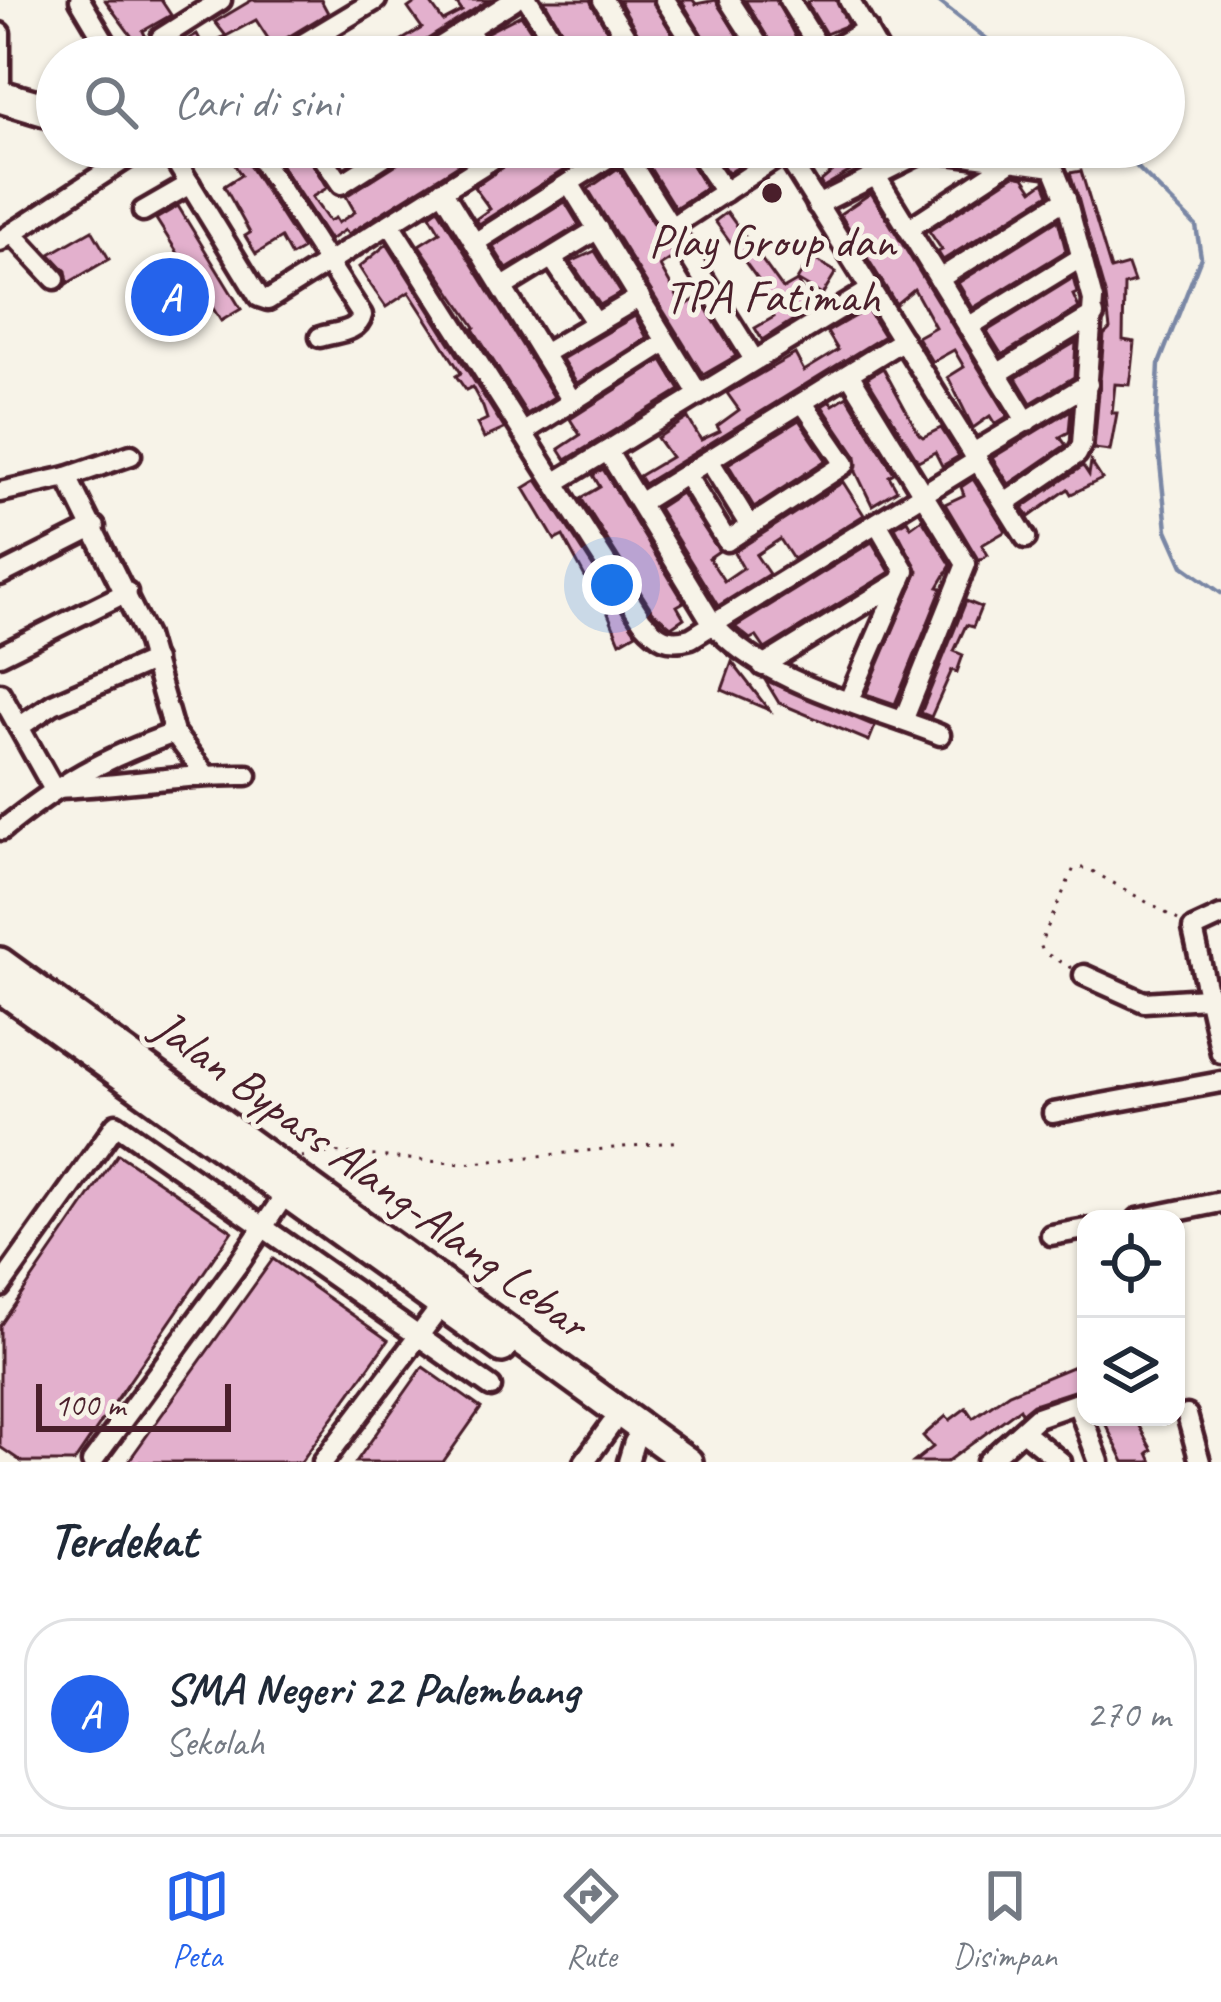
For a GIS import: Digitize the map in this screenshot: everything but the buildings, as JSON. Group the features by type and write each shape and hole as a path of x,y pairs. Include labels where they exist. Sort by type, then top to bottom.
{"highway":[{"name":"Jalan Bypass Alang-Alang Lebar","path":"0,962 289,1178 688,1462"},
{"name":"Jalan Bypass Alang-Alang Lebar","path":"0,988 141,1089 289,1178 442,1305 610,1426 631,1452 662,1462"}],"street":[{"path":"80,0 101,36"},
{"path":"178,0 189,20"},
{"path":"164,36 221,0"},
{"path":"316,36 376,0"},
{"path":"456,36 514,0"},
{"path":"529,0 551,36"},
{"path":"603,0 625,36"},
{"path":"665,0 688,36"},
{"path":"729,0 752,36"},
{"path":"790,0 810,36"},
{"path":"849,0 871,36"},
{"path":"467,29 472,36"},
{"path":"855,36 867,29"},
{"path":"0,33 0,81"},
{"path":"0,90 36,100"},
{"path":"0,104 36,114"},
{"path":"55,279 6,237 112,168"},
{"path":"180,168 262,300 478,168"},
{"path":"266,168 363,317 352,329 320,338"},
{"path":"330,168 341,184 366,168"},
{"path":"476,242 591,168"},
{"path":"633,168 753,358"},
{"path":"708,168 725,192"},
{"path":"670,227 762,168"},
{"path":"798,168 1026,538"},
{"path":"817,205 886,168"},
{"path":"908,230 1001,168"},
{"path":"1005,503 1077,454 1088,384 1094,315 1082,256 1053,168"},
{"path":"874,173 1027,422"},
{"path":"569,183 698,393"},
{"path":"143,211 190,184"},
{"path":"442,190 572,401"},
{"path":"939,279 1066,199"},
{"path":"390,224 642,620 663,640 675,642 713,624 1088,384"},
{"path":"503,287 598,229"},
{"path":"968,327 1082,256"},
{"path":"552,258 595,322"},
{"path":"556,482 872,289"},
{"path":"543,354 640,297"},
{"path":"997,374 1094,315"},
{"path":"640,502 903,340"},
{"path":"524,432 666,342"},
{"path":"849,374 966,570 904,721"},
{"path":"686,475 728,541 845,464 803,404"},
{"path":"608,452 713,624 732,646 763,667 940,735"},
{"path":"0,492 67,477 131,455"},
{"path":"709,460 750,526"},
{"path":"67,477 127,592 154,660 174,733 205,774"},
{"path":"849,700 905,572 877,523"},
{"path":"0,575 95,527"},
{"path":"763,667 902,581"},
{"path":"0,655 127,592"},
{"path":"19,728 53,704 154,660"},
{"path":"0,694 53,788"},
{"path":"2,830 53,788 174,733"},
{"path":"53,788 117,786 205,774 247,775"},
{"path":"1221,916 1193,928 1216,998 1221,1052"},
{"path":"1084,975 1144,1002 1216,998"},
{"path":"1053,1113 1221,1082"},
{"path":"0,1287 141,1089"},
{"path":"116,1124 491,1387"},
{"path":"92,1462 264,1227 289,1178"},
{"path":"1185,1212 1220,1206"},
{"path":"1051,1235 1077,1231"},
{"path":"323,1462 442,1305"},
{"path":"987,1462 1036,1417 1077,1404"},
{"path":"1187,1415 1201,1462"},
{"path":"584,1462 610,1426"},
{"path":"1089,1426 1100,1462"},
{"path":"1024,1432 1061,1462"}],"path":[{"path":"1084,975 1040,949 1075,868 1087,868 1193,928"},
{"path":"289,1178 319,1151 463,1165 680,1141"}],"waterway":[{"path":"937,0 983,36"},
{"path":"1138,168 1196,226 1201,257 1159,364 1156,424 1167,530 1183,566 1221,593"}],"place":[{"name":"Play Group dan TPA Fatimah","path":"772,193"},
{"name":"SMA Negeri 22 Palembang","path":"170,297"}]}
